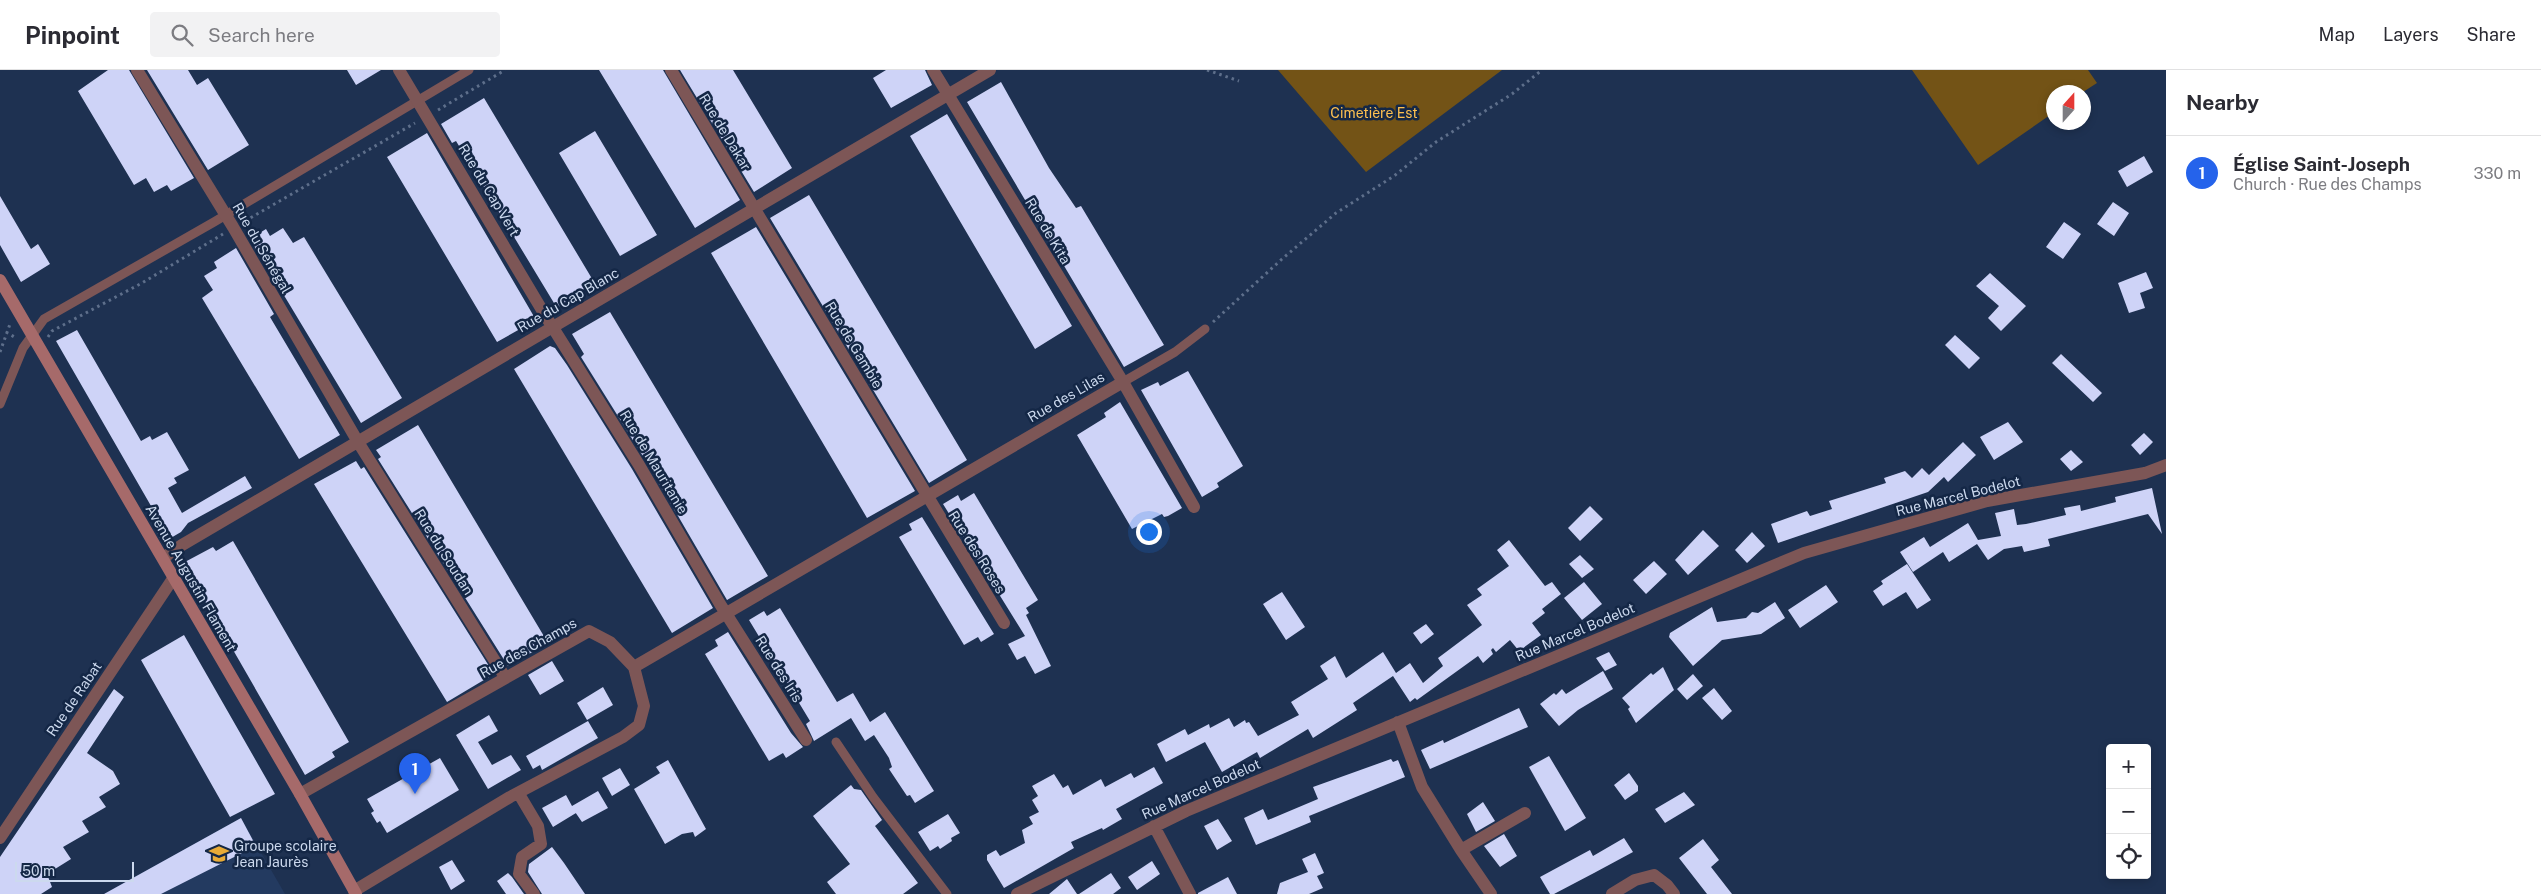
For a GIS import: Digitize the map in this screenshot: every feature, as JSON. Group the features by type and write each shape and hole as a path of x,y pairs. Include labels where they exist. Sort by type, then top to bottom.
{"street":[{"name":"Rue du Sénégal","path":"138,70 226,215 358,442"},
{"name":"Rue du Cap Vert","path":"399,70 553,326"},
{"name":"Rue de Dakar","path":"671,70 754,210"},
{"name":"Rue de Kita","path":"933,70 1123,382"},
{"name":"Rue du Cap Blanc","path":"163,558 182,544 990,70"},
{"name":"Rue de Gambie","path":"754,210 927,496"},
{"name":"Avenue Augustin Flament","path":"0,280 300,794 355,893"},
{"name":"Rue de Mauritanie","path":"553,326 639,465 727,614"},
{"name":"Rue des Lilas","path":"634,668 1123,382 1194,507"},
{"name":"Rue du Soudan","path":"358,442 505,677"},
{"name":"Rue Marcel Bodelot","path":"1018,894 1154,826 1804,553 1987,501 2146,473 2166,464"},
{"name":"Rue des Roses","path":"927,496 1004,623"},
{"name":"Rue de Rabat","path":"0,838 174,577"},
{"name":"Rue des Iris","path":"727,614 806,740"},
{"name":"Rue des Champs","path":"300,794 589,631 610,642 634,668 644,706 639,725 623,737 519,794 355,893"},
{"path":"1398,722 1422,787 1490,894"},
{"path":"519,794 538,826 541,844 522,857 519,874 534,894"},
{"path":"1461,850 1525,813"},
{"path":"1154,826 1190,894"},
{"path":"1612,894 1635,880 1654,875 1667,885 1674,894"}],"lane":[{"path":"0,404 23,348 42,320 58,309 117,278 226,215 469,70"},
{"path":"1123,382 1175,352 1205,329"},
{"path":"836,742 873,797 947,894"}],"path":[{"path":"52,331 142,283 233,227 505,70"},
{"path":"1207,70 1239,81"},
{"path":"1205,329 1336,213 1394,176 1436,142 1512,94 1542,70"},
{"path":"0,352 6,332"}],"shaded area":[{"name":"Groupe scolaire Jean Jaurès","path":"241,818 285,894 110,894 109,891"}],"green space":[{"name":"Cimetière Est","path":"1278,70 1502,70 1366,172"},
{"path":"1912,70 2088,70 2097,83 2091,87 2091,85 2046,85 2046,118 1978,165"}],"building":[{"path":"108,70 129,70 194,178 171,191 167,185 154,192 146,178 134,185 78,91"},
{"path":"147,70 188,70 197,85 208,78 249,145 208,170"},
{"path":"347,70 381,70 356,85"},
{"path":"599,70 663,70 740,200 695,228"},
{"path":"680,70 733,70 792,168 754,192"},
{"path":"886,70 925,70 932,85 891,108 873,78"},
{"path":"1001,82 1049,168 1076,208 1081,206 1164,345 1124,367 967,102"},
{"path":"484,98 594,282 557,308 456,141 452,143 441,124"},
{"path":"947,114 1072,326 1035,349 910,136"},
{"path":"595,131 657,235 620,256 559,153"},
{"path":"427,133 536,320 497,342 387,157"},
{"path":"2144,156 2153,172 2127,187 2118,171"},
{"path":"809,195 967,460 929,483 770,218"},
{"path":"0,196 31,249 38,244 50,264 21,282 0,245"},
{"path":"2113,202 2129,213 2114,236 2097,224"},
{"path":"2064,222 2081,234 2063,259 2046,247"},
{"path":"756,227 915,491 867,518 711,253"},
{"path":"283,228 293,243 304,237 402,398 361,423 250,239 266,229 270,236"},
{"path":"236,248 274,314 270,317 340,435 299,459 202,298 213,290 204,276 217,268 214,262"},
{"path":"2146,272 2153,288 2140,293 2145,308 2129,313 2118,283"},
{"path":"1990,273 2026,306 2001,331 1988,318 1999,306 1976,286"},
{"path":"610,312 768,576 727,600 646,461 581,357 584,354 572,334"},
{"path":"77,330 141,441 150,436 152,440 167,432 189,470 174,478 177,483 168,488 182,513 245,476 252,488 188,523 181,532 169,539 167,535 160,538 155,529 162,525 56,341"},
{"path":"1955,335 1980,358 1969,369 1945,345"},
{"path":"550,346 555,348 567,365 632,469 713,608 672,633 514,369"},
{"path":"2061,354 2102,393 2093,402 2052,363"},
{"path":"1188,371 1243,466 1217,483 1219,487 1202,497 1141,390 1158,382 1160,386"},
{"path":"1120,402 1182,508 1168,516 1164,517 1162,514 1132,529 1077,435 1106,417 1104,413"},
{"path":"2008,422 2023,442 1994,460 1980,437"},
{"path":"418,425 548,643 508,666 378,459 381,457 376,450"},
{"path":"2144,433 2153,442 2140,455 2131,445"},
{"path":"1963,442 1976,455 1948,482 1944,477 1928,492 1778,543 1771,524 1807,511 1810,516 1832,509 1829,501 1886,483 1884,478 1905,471 1912,478 1922,468 1929,475"},
{"path":"2071,450 2083,462 2071,471 2060,459"},
{"path":"356,461 361,469 364,467 494,674 447,702 314,484"},
{"path":"2152,488 2162,534 2148,514 2048,539 2050,546 2024,552 2022,546 2004,549 1988,560 1977,544 1949,562 1943,552 1913,572 1900,552 1924,537 1930,547 1968,523 1978,540 2001,536 1995,513 2014,509 2017,525 2026,524 2066,515 2064,508 2080,505 2081,511 2116,502 2115,497"},
{"path":"974,493 1038,600 1026,608 1029,613 1026,615 1051,666 1035,674 1025,656 1017,660 1008,644 1025,636 943,504 958,495 961,501"},
{"path":"1590,506 1603,519 1580,541 1568,528"},
{"path":"922,517 994,634 981,642 978,637 964,645 899,537 912,530 909,524"},
{"path":"1703,530 1719,546 1688,575 1675,560"},
{"path":"1752,532 1765,546 1747,563 1735,550"},
{"path":"1509,540 1545,586 1552,582 1561,594 1542,609 1545,613 1532,623 1541,635 1519,651 1510,640 1496,652 1493,648 1491,650 1493,654 1483,663 1478,656 1417,700 1415,698 1410,702 1393,676 1353,703 1357,710 1313,738 1308,729 1260,758 1257,752 1222,772 1205,742 1166,762 1157,744 1185,729 1188,735 1209,724 1210,728 1229,718 1234,727 1245,720 1246,723 1249,722 1258,736 1299,715 1291,702 1328,679 1320,666 1335,656 1346,678 1383,652 1396,673 1410,663 1423,683 1443,666 1438,658 1482,625 1467,605 1482,595 1477,589 1509,566 1497,550"},
{"path":"233,541 349,742 332,752 335,757 305,775 183,563 213,547 216,551"},
{"path":"1580,555 1594,569 1582,578 1569,564"},
{"path":"1654,561 1667,574 1646,594 1633,580"},
{"path":"1907,564 1931,600 1917,609 1906,592 1883,606 1873,591 1883,584 1881,581"},
{"path":"1584,582 1602,604 1582,620 1564,598"},
{"path":"1826,585 1838,602 1800,628 1788,610"},
{"path":"1282,592 1305,627 1286,640 1263,604"},
{"path":"1775,602 1785,618 1761,634 1722,640 1693,666 1669,637 1670,633 1712,607 1717,622 1746,618 1752,612 1758,613"},
{"path":"780,608 837,702 853,693 870,722 885,712 934,791 915,803 910,795 907,796 889,769 892,767 889,758 874,735 865,741 851,718 814,741 806,724 810,721 749,620 764,611 767,616"},
{"path":"1426,624 1434,634 1421,644 1413,633"},
{"path":"728,632 791,733 803,747 786,758 783,753 769,761 705,654 718,646 715,640"},
{"path":"184,635 275,794 230,817 141,660"},
{"path":"1609,652 1617,665 1605,671 1596,658"},
{"path":"552,661 564,681 540,695 528,675"},
{"path":"1663,667 1674,690 1636,723 1628,709 1630,707 1622,698 1651,673 1653,675"},
{"path":"1603,671 1613,689 1578,710 1559,726 1540,704 1554,693 1556,695 1562,689 1566,694"},
{"path":"1693,674 1703,686 1687,700 1677,689"},
{"path":"603,687 613,705 587,720 577,703"},
{"path":"1714,688 1732,711 1722,720 1702,698"},
{"path":"114,689 124,697 87,753 113,771 120,784 99,797 106,807 82,821 89,832 63,847 71,859 47,874 52,887 41,894 0,894 0,857"},
{"path":"1519,708 1528,727 1430,769 1421,750 1443,740 1444,743"},
{"path":"489,715 498,731 478,742 492,765 511,755 521,770 488,789 456,735"},
{"path":"588,721 598,738 542,770 540,765 533,769 526,756"},
{"path":"1549,756 1586,818 1565,831 1529,767"},
{"path":"440,758 459,790 387,833 380,821 377,823 371,813 374,811 367,799"},
{"path":"1391,759 1393,762 1398,760 1405,777 1309,816 1311,822 1256,845 1244,818 1263,809 1268,820 1318,799 1313,787"},
{"path":"668,760 706,829 695,837 693,832 682,834 665,844 634,789 660,773 656,767"},
{"path":"1154,767 1163,783 1116,809 1122,819 1103,830 1102,828 1071,842 1074,848 1004,888 987,860 987,855 996,850 1000,856 1025,843 1022,830 1033,824 1029,817 1039,812 1032,800 1038,796 1032,786 1054,774 1063,788 1068,785 1073,795 1101,779 1105,787 1131,773 1134,778"},
{"path":"620,768 630,785 612,796 602,778"},
{"path":"1629,773 1638,786 1638,791 1625,800 1614,785"},
{"path":"851,785 854,789 861,790 882,820 875,826 918,883 903,894 836,894 827,882 850,864 813,816"},
{"path":"598,791 608,808 582,822 576,813 553,827 542,808 566,795 572,806"},
{"path":"1684,792 1695,805 1665,823 1655,809"},
{"path":"1483,802 1495,821 1476,832 1467,814"},
{"path":"948,814 960,833 951,838 952,841 940,849 938,846 930,851 918,832"},
{"path":"241,818 256,846 161,894 104,894"},
{"path":"1218,819 1232,841 1217,850 1204,826"},
{"path":"1504,834 1517,856 1500,867 1484,846"},
{"path":"1624,838 1633,852 1554,894 1550,894 1540,877 1590,850 1593,856"},
{"path":"1703,839 1719,860 1711,867 1732,894 1707,894 1679,858"},
{"path":"552,847 585,894 542,894 528,872 529,864"},
{"path":"1315,853 1324,873 1317,876 1323,888 1309,894 1277,894 1280,883 1308,872 1302,859"},
{"path":"452,860 465,881 451,890 439,867"},
{"path":"1152,861 1160,874 1137,890 1128,877"},
{"path":"508,873 524,894 506,894 497,881"},
{"path":"1111,873 1121,888 1113,894 1079,894"},
{"path":"1228,877 1237,894 1198,894 1198,893"},
{"path":"1067,879 1077,894 1049,894"}],"place":[{"name":"Église Saint-Joseph","path":"415,794"},
{"name":"Groupe scolaire Jean Jaurès","path":"219,854"}]}
